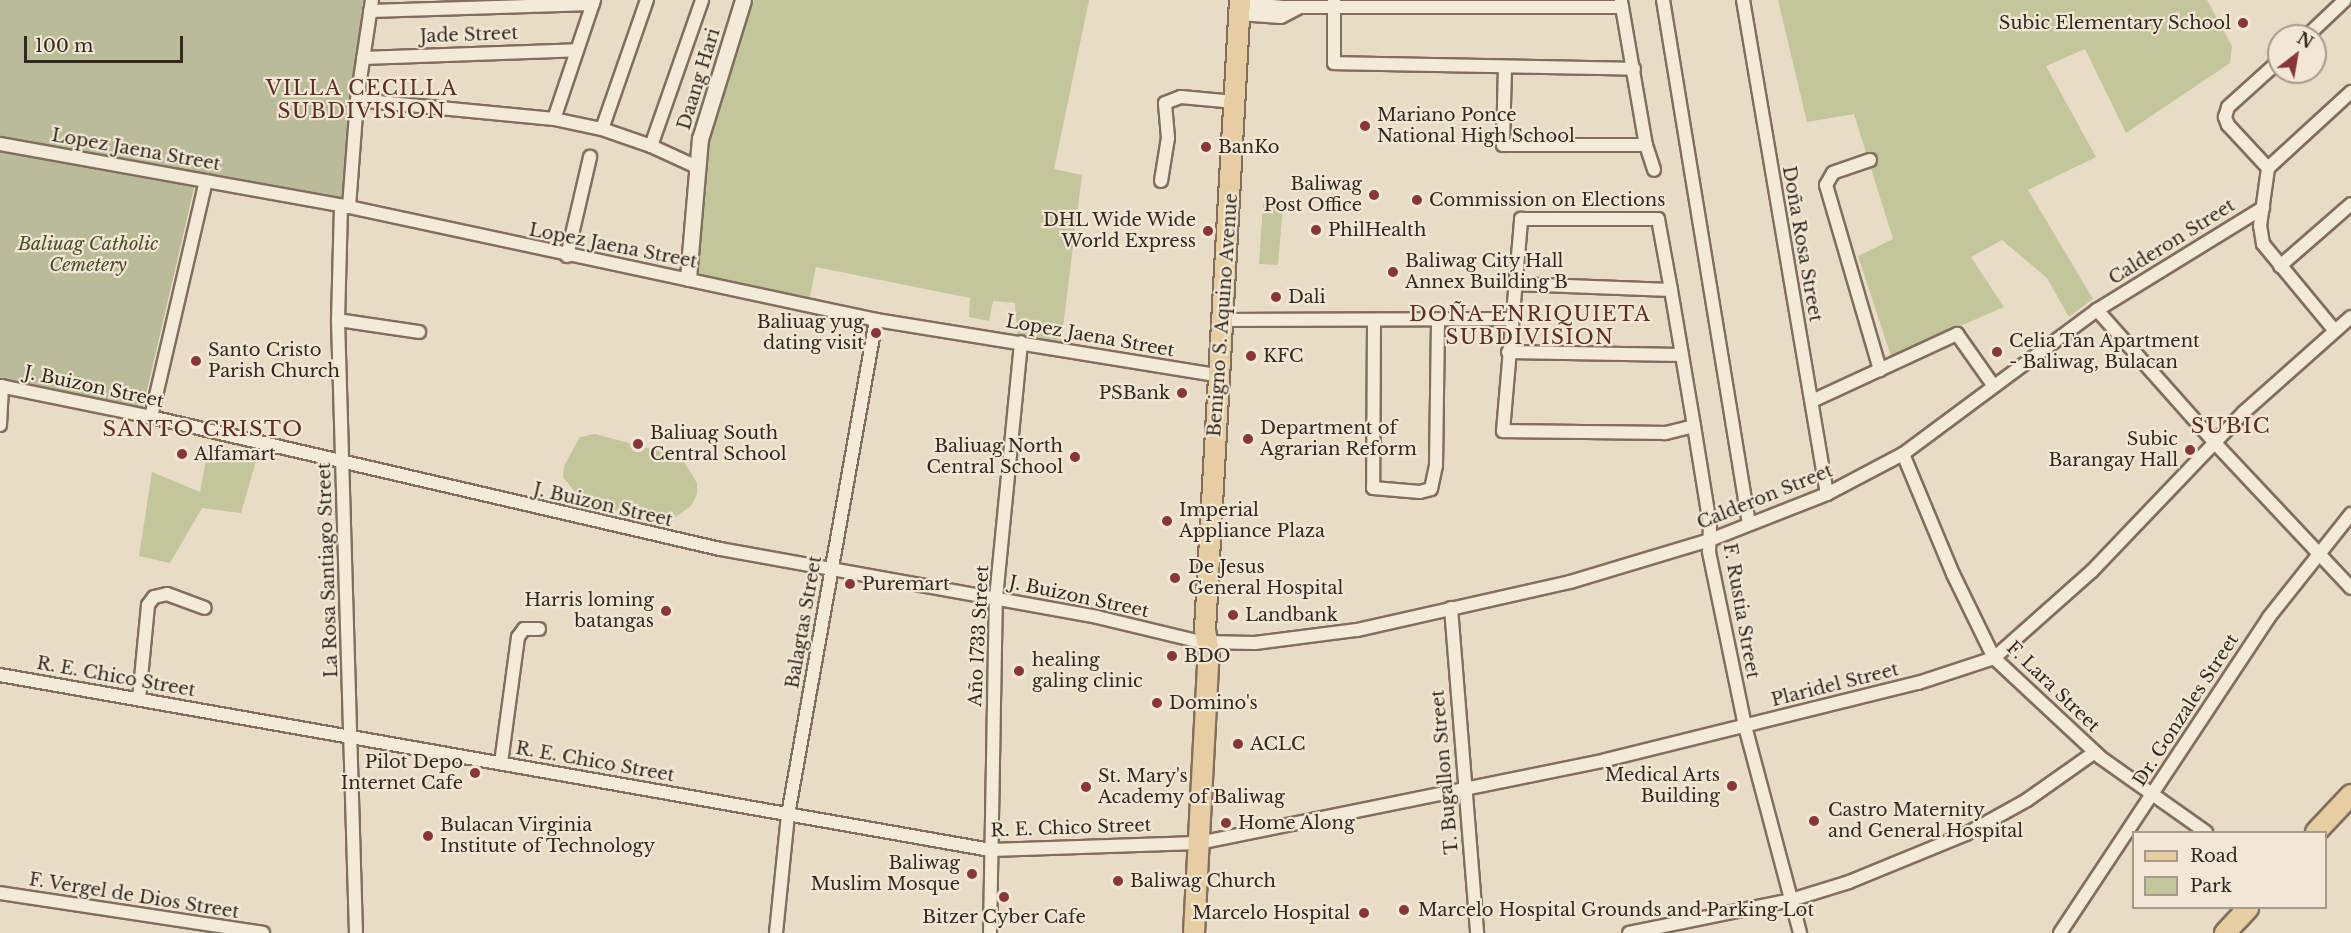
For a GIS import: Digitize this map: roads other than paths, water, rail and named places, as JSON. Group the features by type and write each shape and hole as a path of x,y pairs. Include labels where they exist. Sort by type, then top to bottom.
{"main road":[{"name":"Benigno S. Aquino Avenue","path":"1194,933 1192,843 1197,650 1204,638 1240,6"},
{"path":"2317,831 2351,795"},
{"name":"Benigno S. Aquino Avenue","path":"1181,933 1192,843"},
{"path":"2225,933 2247,909"}],"street":[{"path":"602,129 646,0"},
{"path":"651,146 702,0"},
{"name":"Daang Hari","path":"688,278 702,128 743,0"},
{"path":"1663,0 1749,524"},
{"name":"Doña Rosa Street","path":"1743,0 1827,494"},
{"path":"2319,24 2344,0"},
{"path":"371,5 593,2 554,119"},
{"path":"1334,2 1334,63 1634,69"},
{"path":"1240,6 1334,2 1622,3 1646,145 1654,170"},
{"name":"La Rosa Santiago Street","path":"356,933 338,320 345,206 371,5"},
{"name":"Jade Street","path":"363,58 577,50"},
{"path":"1505,67 1503,145 1646,145"},
{"path":"2267,73 2228,107 2225,117 2228,125 2268,168"},
{"path":"1161,181 1168,138 1165,103 1181,97 1235,102"},
{"path":"2335,331 2280,266 2260,236 2268,168 2350,97"},
{"path":"357,100 554,119 602,129 651,146 699,168"},
{"name":"Lopez Jaena Street","path":"0,144 345,206 567,256 688,278 876,320 1220,376"},
{"path":"567,256 590,157"},
{"path":"1870,160 1833,173 1826,185 1880,370"},
{"path":"151,417 206,181"},
{"path":"2280,266 2351,204"},
{"name":"Calderon Street","path":"1204,638 1255,643 1357,630 1570,582 1710,540 1827,494 1903,454 2097,310 2263,208"},
{"name":"F. Rustia Street","path":"1515,284 1521,219 1658,219 1694,426 1710,540 1745,726 1800,933"},
{"path":"1671,290 1515,284 1503,431 1665,433 1694,426"},
{"path":"2097,310 2214,442 2351,588"},
{"name":"Plaridel Street","path":"1192,843 1464,786 1606,760 1918,683 1994,658 2092,571 2214,442 2351,317"},
{"path":"1222,320 1374,322 1512,319"},
{"path":"338,320 419,332"},
{"name":"Balagtas Street","path":"776,933 788,815 876,320"},
{"path":"1374,322 1373,488 1420,492 1431,489 1436,466 1438,321"},
{"path":"1812,401 1957,334 1993,385"},
{"name":"Año 1733 Street","path":"990,933 996,598 1021,342"},
{"path":"1508,352 1682,355"},
{"path":"0,425 1,386"},
{"name":"J. Buizon Street","path":"1,386 151,417 343,461 623,529 1204,638"},
{"name":"F. Lara Street","path":"1903,454 1953,574 1994,658 2095,753 2205,831"},
{"name":"Dr. Gonzales Street","path":"2060,933 2269,617 2318,552 2351,514"},
{"path":"139,699 148,605 154,597 167,594 205,609"},
{"name":"T. Bugallon Street","path":"1450,608 1477,933"},
{"path":"501,763 519,637 524,629 539,629"},
{"name":"R. E. Chico Street","path":"0,675 990,850 1192,843"},
{"path":"1629,933 1791,900 1849,882 1966,834 2027,800 2095,753"},
{"name":"F. Vergel de Dios Street","path":"0,893 263,933"}],"place":[{"name":"Subic Elementary School","path":"2243,23"},
{"name":"Mariano Ponce National High School","path":"1365,126"},
{"name":"BanKo","path":"1206,147"},
{"name":"Baliwag Post Office","path":"1374,195"},
{"name":"Commission on Elections","path":"1417,200"},
{"name":"PhilHealth","path":"1316,230"},
{"name":"DHL Wide Wide World Express","path":"1208,231"},
{"name":"Baliwag City Hall Annex Building B","path":"1393,272"},
{"name":"Dali","path":"1276,297"},
{"name":"Baliuag yug dating visit","path":"876,333"},
{"name":"Celia Tan Apartment - Baliwag, Bulacan","path":"1997,352"},
{"name":"KFC","path":"1251,356"},
{"name":"Santo Cristo Parish Church","path":"196,361"},
{"name":"PSBank","path":"1182,393"},
{"name":"Department of Agrarian Reform","path":"1248,439"},
{"name":"Baliuag South Central School","path":"638,444"},
{"name":"Subic Barangay Hall","path":"2190,450"},
{"name":"Alfamart","path":"182,454"},
{"name":"Baliuag North Central School","path":"1075,457"},
{"name":"Imperial Appliance Plaza","path":"1167,521"},
{"name":"De Jesus General Hospital","path":"1175,578"},
{"name":"Puremart","path":"850,584"},
{"name":"Harris loming batangas","path":"666,611"},
{"name":"Landbank","path":"1233,615"},
{"name":"BDO","path":"1172,656"},
{"name":"healing galing clinic","path":"1019,671"},
{"name":"Domino's","path":"1157,703"},
{"name":"ACLC","path":"1238,744"},
{"name":"Pilot Depo Internet Cafe","path":"475,773"},
{"name":"Medical Arts Building","path":"1732,786"},
{"name":"St. Mary's Academy of Baliwag","path":"1086,787"},
{"name":"Castro Maternity and General Hospital","path":"1814,821"},
{"name":"Home Along","path":"1226,823"},
{"name":"Bulacan Virginia Institute of Technology","path":"428,836"},
{"name":"Baliwag Muslim Mosque","path":"972,874"},
{"name":"Baliwag Church","path":"1118,881"},
{"name":"Bitzer Cyber Cafe","path":"1004,897"},
{"name":"Marcelo Hospital Grounds and Parking Lot","path":"1404,910"},
{"name":"Marcelo Hospital","path":"1364,913"}],"district":[{"name":"VILLA CECILLA SUBDIVISION","path":"362,100"},
{"name":"DOÑA ENRIQUIETA SUBDIVISION","path":"1530,326"},
{"name":"SUBIC","path":"2231,426"},
{"name":"SANTO CRISTO","path":"203,429"}],"park label":[{"name":"Baliuag Catholic Cemetery","path":"88,255"}]}
